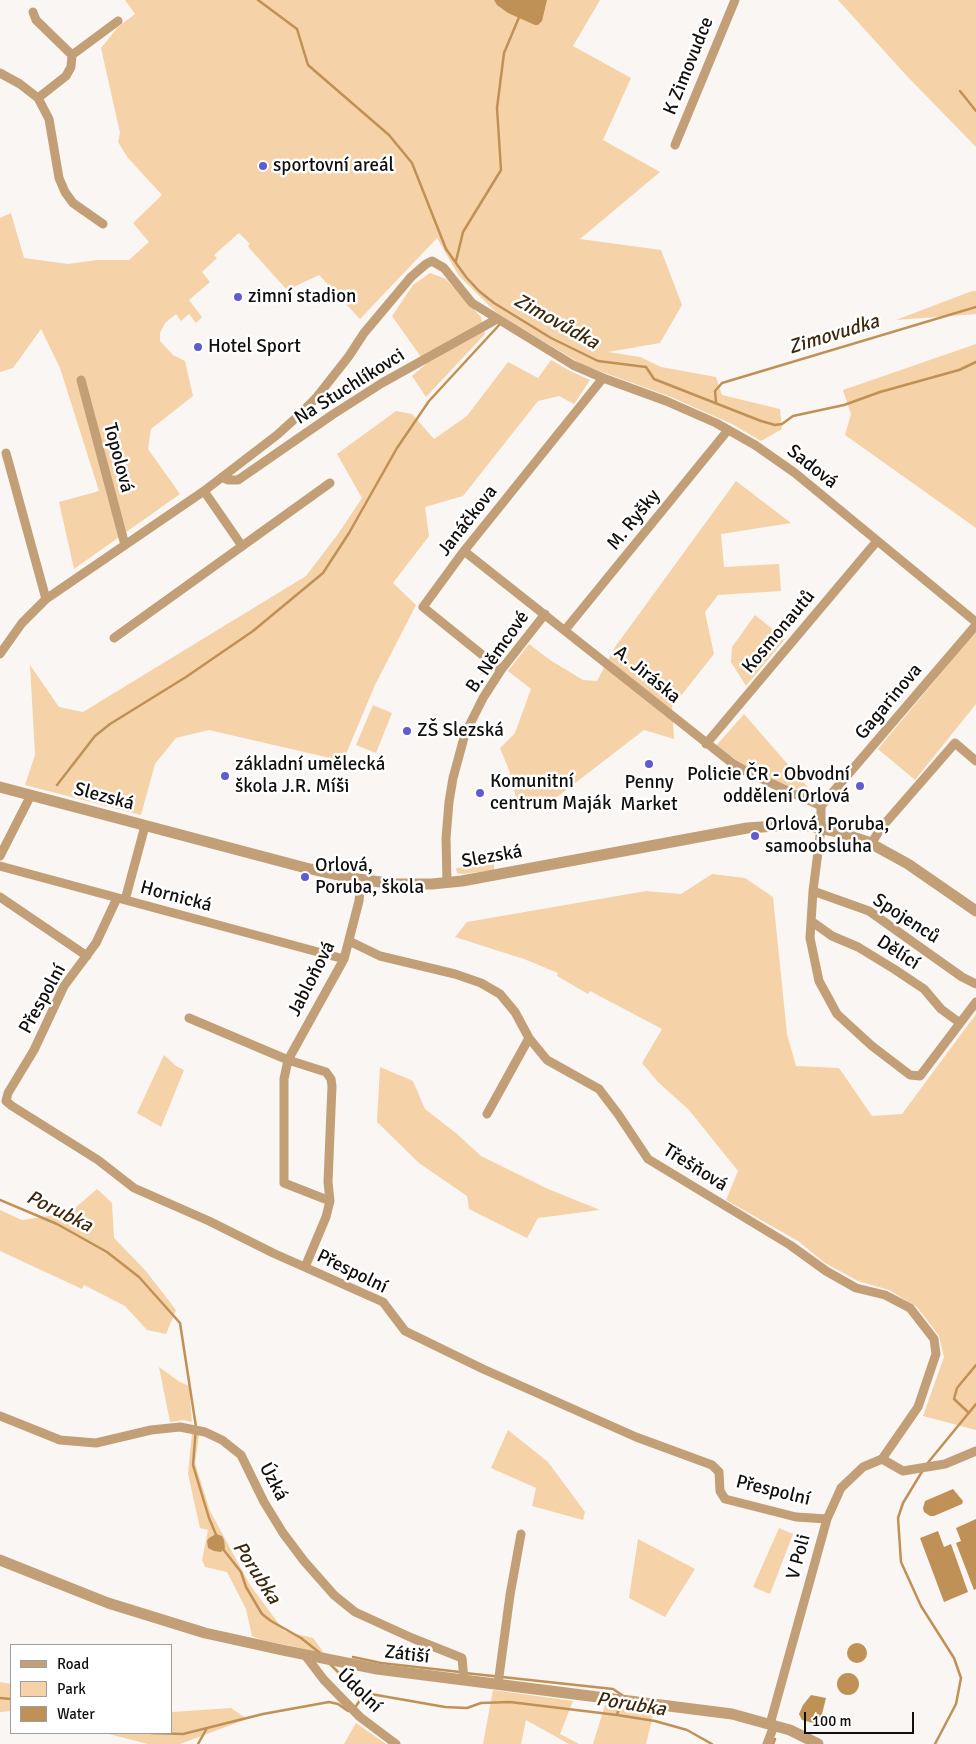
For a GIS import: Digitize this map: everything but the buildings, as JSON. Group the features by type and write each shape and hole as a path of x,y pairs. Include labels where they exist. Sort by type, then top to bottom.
{"street":[{"name":"K Zimovudce","path":"675,145 735,0"},
{"path":"33,12 36,20 72,55 72,67 66,76 38,98"},
{"path":"72,55 118,21"},
{"path":"0,72 38,98 49,119 59,178 65,192 73,203 103,224"},
{"name":"Na Stuchlíkovci","path":"0,654 22,623 46,599 204,491 277,435 316,398 364,333 411,276 432,261 444,268 472,303 573,365 603,378"},
{"name":"Na Stuchlíkovci","path":"222,477 228,480 238,480 382,383 497,319"},
{"name":"Sadová","path":"603,378 666,401 755,445 795,473 976,623"},
{"name":"Janáčkova","path":"500,670 423,608 464,551 603,378"},
{"name":"Topolová","path":"81,380 125,545"},
{"name":"M. Ryšky","path":"565,630 728,430"},
{"path":"6,454 46,599"},
{"path":"114,638 330,483"},
{"path":"204,491 242,546"},
{"name":"Kosmonautů","path":"706,744 877,541"},
{"name":"A. Jiráska","path":"464,551 732,763 749,773 821,806"},
{"name":"B. Němcové","path":"447,882 446,838 449,802 453,778 465,734 500,670 545,614"},
{"name":"Gagarinova","path":"821,806 976,623"},
{"path":"871,844 881,828 955,743 976,761"},
{"name":"Slezská","path":"0,787 306,868 361,880 409,884 447,882 507,874 747,828 790,825 821,828 871,844 908,864 976,911"},
{"path":"0,856 31,795"},
{"path":"821,806 821,828 813,891 810,938 819,982 836,1014 872,1046 910,1074 920,1076 976,1002"},
{"name":"Přespolní","path":"144,826 121,899 96,943 64,986 34,1050 8,1093 6,1101 98,1160 134,1188 383,1302 405,1332 482,1369 636,1437 712,1465 719,1472 720,1491 725,1499 796,1518 827,1519"},
{"name":"Hornická","path":"0,866 344,958"},
{"name":"Jabloňová","path":"330,1201 284,1183 284,1079 288,1060 344,958 359,901 361,880"},
{"name":"Spojenců","path":"813,891 869,912 962,977 976,984"},
{"name":"Přespolní","path":"0,897 87,956"},
{"name":"Dělící","path":"811,920 832,936 858,947 894,968 924,989 941,1009 960,1023"},
{"name":"Třešňová","path":"349,942 380,956 414,966 455,974 481,983 500,994 515,1012 529,1038 547,1060 599,1089 648,1158 790,1245 826,1271 856,1288 885,1295 910,1308 934,1339 936,1354 918,1407 882,1459"},
{"path":"189,1018 288,1060 326,1072 331,1079 328,1182 330,1201 326,1217 305,1267"},
{"path":"486,1114 529,1038"},
{"name":"Úzká","path":"0,1416 60,1440 96,1443 151,1430 180,1427 205,1432 222,1440 241,1455 264,1502 282,1533 334,1594 355,1612 462,1658 464,1680"},
{"path":"882,1459 903,1471 945,1464 976,1451"},
{"name":"V Poli","path":"772,1725 827,1519 841,1488 863,1467 882,1459"},
{"path":"498,1684 510,1595 521,1534"},
{"name":"Zátiší","path":"0,1560 108,1603 205,1633 377,1669 732,1714 790,1730 818,1744"},
{"name":"Údolní","path":"304,1655 324,1680 360,1717 396,1744"},
{"path":"768,1744 772,1725"}],"green space":[{"path":"125,0 600,0 573,46 631,78 603,140 660,172 580,239 661,250 682,305 660,343 608,352 640,357 661,367 716,377 722,395 780,409 782,429 761,441 732,424 671,397 583,365 498,314 459,276 437,238 360,319 319,275 287,290 250,249 248,246 250,244 239,233 214,255 217,258 202,272 210,282 189,300 202,317 196,323 189,314 181,321 176,314 165,323 160,333 160,341 173,355 185,361 193,396 151,429 148,449 180,494 74,569 59,502 99,491 60,368 41,329 13,368 0,372 0,218 11,213 24,258 68,264 97,260 129,260 149,242 133,223 162,195 128,158 118,142 120,133 101,48 118,27 135,14"},
{"path":"838,0 976,0 976,147 905,74"},
{"path":"430,273 446,279 481,317 485,334 426,397 412,376 426,364 392,316 413,285"},
{"path":"976,291 976,314 896,320"},
{"path":"976,344 976,528 845,435 851,414 843,390"},
{"path":"551,360 590,380 574,404 559,396 538,401 463,496 425,507 429,536 393,583 416,605 375,685 343,761 209,730 176,738 155,764 141,815 25,785 35,755 30,665 59,707 83,712 306,576 362,498 337,454 396,411 412,414 434,439 467,416 508,362 538,378"},
{"path":"736,481 791,523 721,534 724,567 779,564 781,591 718,595 705,612 714,654 672,707 674,739 644,730 557,797 518,805 509,770 500,748 515,733 531,689 508,671 529,644 550,660 583,680 597,681 615,647"},
{"path":"755,615 785,639 746,686 731,662 732,647"},
{"path":"976,631 976,704 915,780 878,749"},
{"path":"373,705 392,713 376,753 356,745"},
{"path":"744,714 818,799 760,774 715,747"},
{"path":"494,864 494,870 463,874 457,873 456,868"},
{"path":"712,874 745,878 773,897 787,1034 796,1066 839,1068 872,1116 902,1114 976,1014 976,1430 923,1416 944,1357 939,1336 917,1307 889,1290 858,1281 825,1263 798,1241 726,1200 738,1171 689,1110 658,1082 642,1063 662,1029 590,991 588,994 557,976 558,973 524,959 455,937 467,922 646,891 681,894"},
{"path":"164,1055 176,1066 184,1070 161,1127 137,1113"},
{"path":"380,1067 413,1081 425,1109 481,1156 548,1189 600,1210 538,1218 527,1238 469,1209 467,1196 419,1163 377,1122"},
{"path":"97,1189 112,1203 114,1238 145,1270 176,1310 166,1334 147,1330 125,1306 84,1285 82,1289 0,1251 0,1210 22,1220 69,1213"},
{"path":"159,1367 189,1386 192,1422 183,1420 170,1422"},
{"path":"508,1430 548,1462 585,1512 583,1520 532,1506 536,1488 491,1468"},
{"path":"192,1433 199,1435 195,1463 210,1511 250,1585 284,1631 313,1638 324,1653 262,1640 252,1636 246,1609 227,1572 205,1567 202,1560 208,1530 200,1528 188,1474"},
{"path":"779,1528 793,1534 770,1594 753,1587"},
{"path":"638,1539 695,1569 665,1617 629,1598"},
{"path":"0,1682 10,1684 10,1711 0,1712"},
{"path":"493,1690 573,1701 560,1734 579,1744 569,1744 526,1720 521,1744 483,1744"},
{"path":"605,1705 654,1711 646,1744 593,1744"},
{"path":"231,1708 247,1719 180,1744 148,1744 109,1734 172,1734 172,1712"},
{"path":"356,1723 386,1744 344,1744"}],"water":[{"path":"494,0 547,0 542,21 535,25 508,13 497,5"},
{"path":"953,1489 963,1501 962,1504 934,1516 924,1512 925,1501"},
{"path":"976,1519 976,1589 974,1590 956,1543 961,1541 956,1528"},
{"path":"938,1531 944,1547 951,1544 968,1592 944,1602 920,1538"},
{"path":"216,1534 222,1536 224,1540 225,1548 221,1552 208,1548 207,1541"},
{"path":"857,1643 864,1646 867,1653 864,1660 857,1663 850,1660 847,1653 850,1646"},
{"path":"848,1673 856,1676 859,1684 856,1692 848,1695 840,1692 837,1684 840,1676"},
{"path":"811,1695 826,1698 817,1724 802,1720 799,1714"}],"waterway":[{"name":"Zimovůdka","path":"258,0 297,29 308,65 389,135 412,163 446,249 466,277 494,303 551,338 598,361 646,367 654,379 775,425 782,424 793,416 844,405 880,392 959,370 976,362"},
{"path":"456,261 463,232 501,170 497,108 504,53 520,15"},
{"path":"960,91 976,111"},
{"name":"Zimovudka","path":"716,402 715,391 722,383 976,307"},
{"path":"57,785 95,736 110,724 186,677 253,631 323,573 349,533 397,448 429,401 501,323"},
{"name":"Porubka","path":"0,1200 57,1224 107,1252 139,1277 180,1323 196,1427 193,1465 209,1518 217,1537"},
{"name":"Zimovůdka","path":"969,1413 954,1399 957,1388 976,1365"},
{"path":"926,1465 976,1404"},
{"path":"923,1470 903,1503 898,1518 901,1562 921,1606 954,1658 961,1678 956,1704 935,1744"},
{"name":"Porubka","path":"223,1549 241,1572 246,1587 262,1614 301,1638 320,1653"},
{"path":"353,1657 381,1663 460,1672"},
{"name":"Porubka","path":"330,1664 353,1687 365,1693 445,1707 467,1708 481,1703 510,1702 617,1715 655,1721 687,1730 712,1744"},
{"path":"465,1673 613,1689 622,1695"},
{"path":"354,1709 365,1693"},
{"path":"0,1698 10,1699"},
{"path":"172,1734 183,1734 263,1714 329,1702 338,1704 348,1711"},
{"path":"617,1715 620,1703"},
{"path":"198,1744 207,1728"},
{"path":"773,1744 775,1739"}],"place":[{"name":"sportovní areál","path":"263,166"},
{"name":"zimní stadion","path":"238,297"},
{"name":"Hotel Sport","path":"198,347"},
{"name":"ZŠ Slezská","path":"407,731"},
{"name":"Penny Market","path":"649,764"},
{"name":"základní umělecká škola J.R. Míši","path":"225,776"},
{"name":"Policie ČR - Obvodní oddělení Orlová","path":"860,786"},
{"name":"Komunitní centrum Maják","path":"480,793"},
{"name":"Orlová, Poruba, samoobsluha","path":"755,836"},
{"name":"Orlová, Poruba, škola","path":"305,877"}]}
